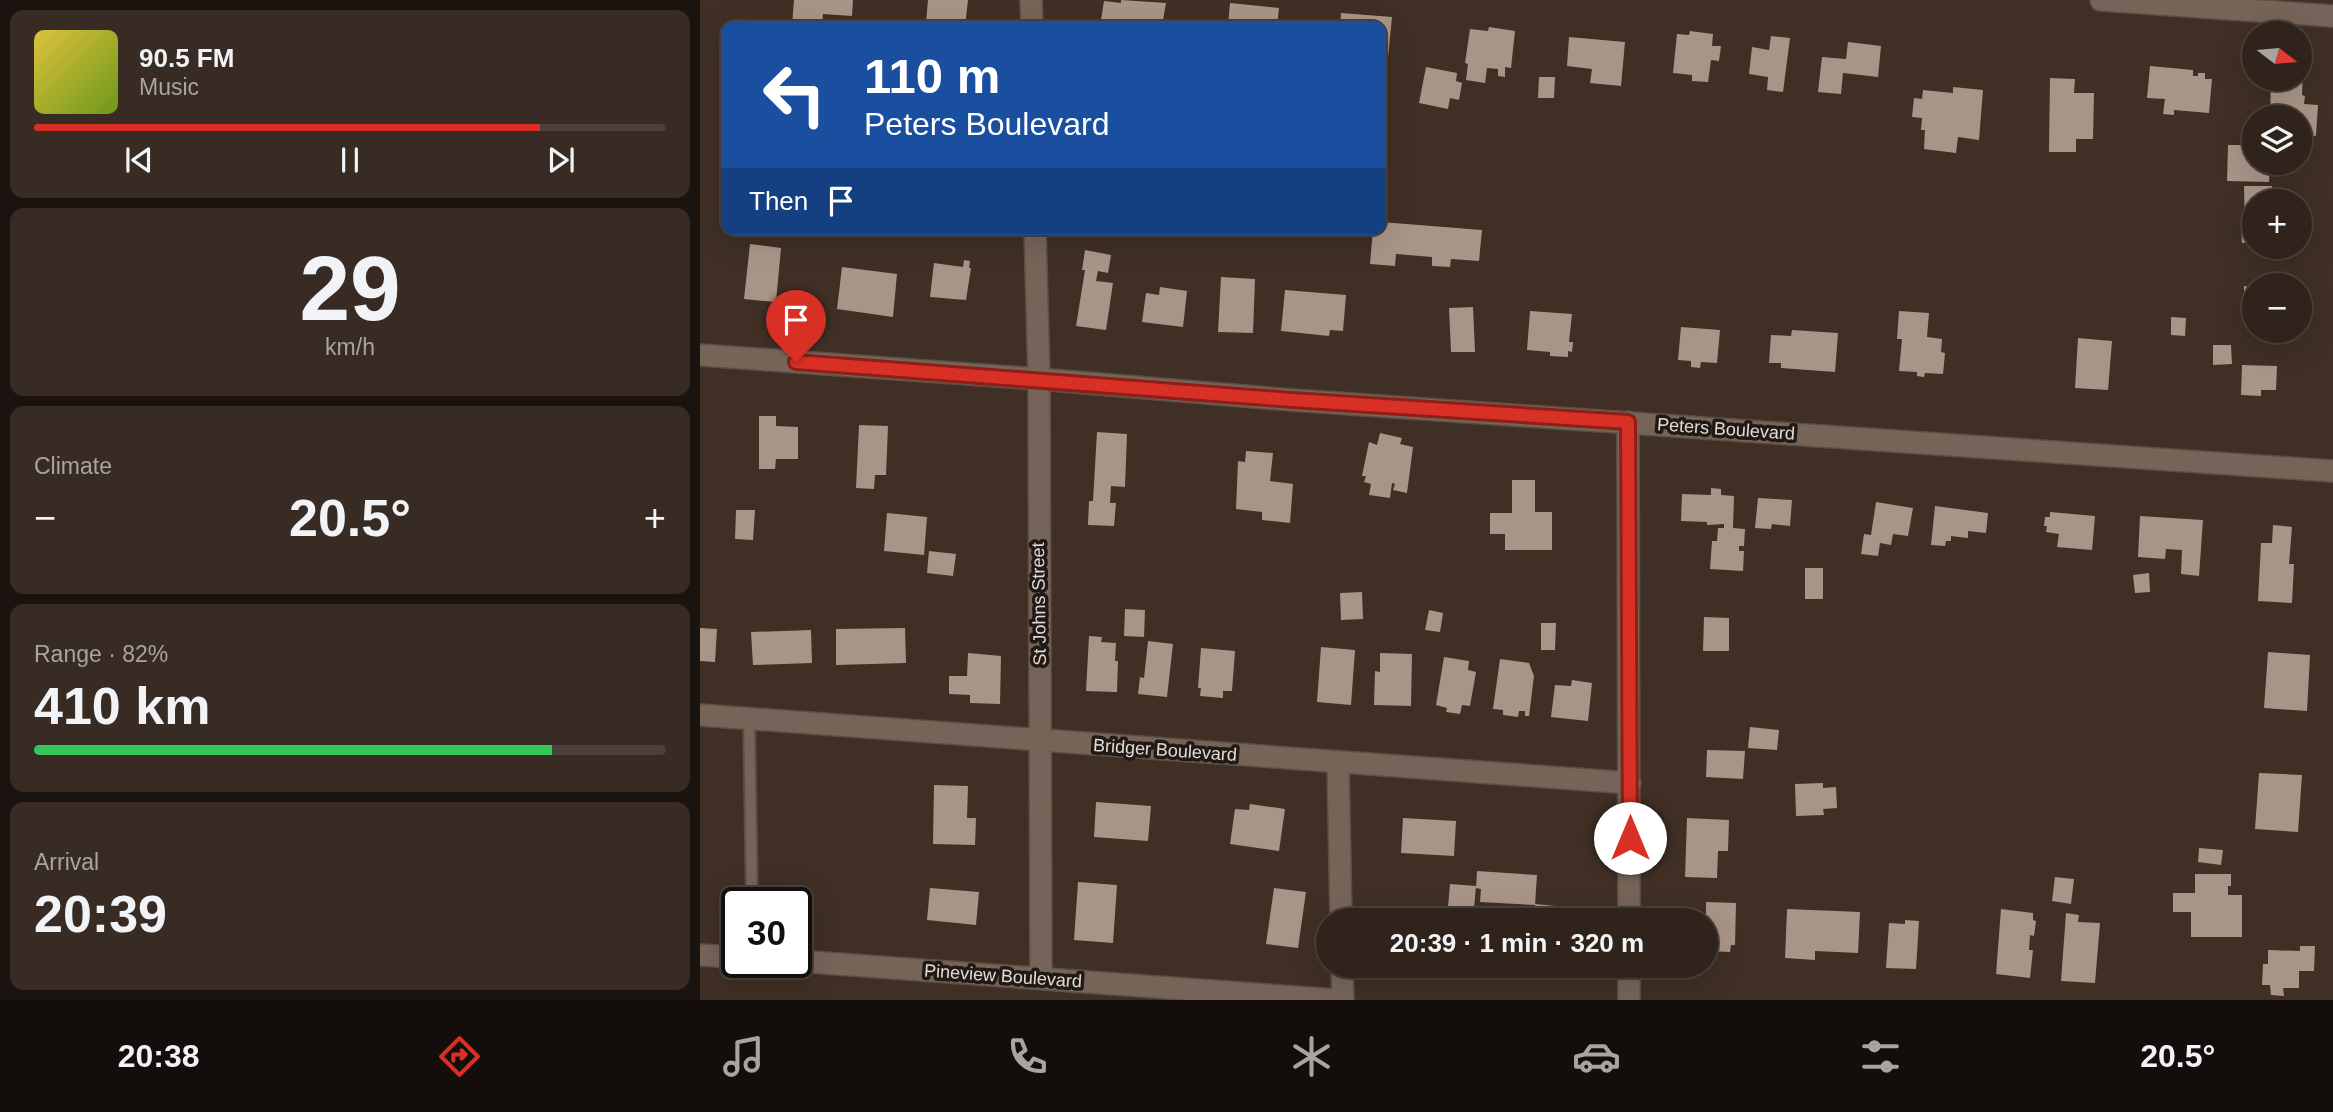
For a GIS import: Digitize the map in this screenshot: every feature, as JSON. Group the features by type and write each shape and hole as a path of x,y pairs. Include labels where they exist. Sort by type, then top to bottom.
{"street":[{"path":"1031,0 1032,21"},
{"path":"2101,0 2281,6 2333,16"},
{"name":"St Johns Street","path":"1035,235 1039,379 1041,978"},
{"name":"Peters Boulevard","path":"700,355 1292,400 2333,471"},
{"path":"1628,422 1629,908"},
{"name":"Bridger Boulevard","path":"700,715 1630,783"},
{"path":"1338,762 1341,908"},
{"path":"700,955 721,956"},
{"name":"Pineview Boulevard","path":"812,962 1041,978 1091,991 1336,1000"},
{"path":"1342,978 1343,1000"},
{"path":"1629,978 1629,1000"}],"lane":[{"path":"749,718 751,887"}],"building":[{"path":"794,0 853,0 852,16 823,14 822,21 792,21"},
{"path":"928,0 968,0 966,21 926,21"},
{"path":"1121,0 1166,3 1163,21 1101,21 1104,1 1121,3"},
{"path":"1230,3 1279,8 1278,21 1228,21"},
{"path":"1341,13 1392,17 1387,67 1386,21 1340,21"},
{"path":"1489,27 1515,31 1511,68 1505,67 1505,77 1498,76 1498,69 1487,68 1485,83 1466,80 1468,64 1465,63 1470,29 1488,31"},
{"path":"1690,31 1713,34 1712,46 1721,46 1719,61 1711,60 1708,82 1692,81 1692,75 1673,73 1677,34 1689,35"},
{"path":"1771,36 1790,38 1783,92 1767,90 1768,77 1749,74 1752,47 1769,50"},
{"path":"1569,37 1625,42 1621,86 1590,83 1592,69 1567,66"},
{"path":"1848,42 1881,46 1878,77 1843,73 1841,94 1818,92 1822,57 1846,59"},
{"path":"2150,66 2193,70 2193,76 2205,73 2205,79 2212,79 2209,113 2174,110 2174,115 2163,114 2165,99 2147,98"},
{"path":"1426,67 1457,73 1456,81 1462,83 1459,100 1450,98 1448,109 1419,103"},
{"path":"1539,77 1555,77 1554,98 1538,98"},
{"path":"2050,78 2075,79 2074,93 2094,93 2093,139 2076,139 2076,152 2049,152"},
{"path":"1953,87 1983,90 1979,140 1958,137 1956,153 1924,149 1925,130 1921,130 1922,118 1912,117 1914,98 1922,99 1923,90 1953,93"},
{"path":"2271,91 2302,91 2302,95 2305,96 2304,104 2318,105 2316,136 2312,136 2312,105 2270,105"},
{"path":"2228,145 2242,145 2242,175 2269,175 2269,182 2227,181"},
{"path":"2244,186 2272,186 2272,189 2244,189"},
{"path":"1386,222 1482,230 1479,261 1451,259 1450,267 1432,266 1432,257 1396,254 1395,266 1370,264 1372,235 1386,235"},
{"path":"750,244 781,248 776,302 744,299"},
{"path":"1085,250 1111,255 1108,273 1098,271 1096,281 1113,283 1106,330 1076,326 1085,270 1082,270"},
{"path":"964,260 970,261 971,268 966,300 930,297 934,263 963,267"},
{"path":"842,267 897,274 893,317 837,309"},
{"path":"1221,277 1255,279 1253,333 1218,332"},
{"path":"1160,287 1187,291 1183,327 1142,322 1146,293 1159,295"},
{"path":"1285,290 1346,295 1343,331 1330,330 1329,336 1281,331"},
{"path":"1473,307 1475,352 1451,352 1449,308"},
{"path":"1530,311 1572,314 1569,342 1573,342 1572,352 1568,351 1568,357 1527,350"},
{"path":"1899,311 1929,313 1927,337 1942,339 1941,352 1945,353 1943,374 1925,373 1924,377 1917,376 1917,372 1899,371 1902,339 1897,339"},
{"path":"2171,317 2186,318 2185,336 2171,335"},
{"path":"1681,327 1720,330 1717,363 1701,362 1700,368 1691,367 1691,361 1678,360"},
{"path":"1792,330 1838,333 1835,372 1781,368 1781,363 1769,363 1771,335 1791,336"},
{"path":"2078,338 2112,341 2108,390 2075,388"},
{"path":"2213,345 2231,345 2232,364 2213,365"},
{"path":"2242,365 2277,366 2276,390 2261,390 2261,396 2241,395"},
{"path":"759,416 776,416 776,426 798,427 798,459 776,459 775,469 759,469"},
{"path":"859,425 888,426 886,475 875,475 874,489 856,488"},
{"path":"1097,432 1127,434 1125,487 1111,486 1110,503 1116,503 1114,526 1088,525 1089,501 1093,501"},
{"path":"1380,433 1402,438 1400,444 1413,447 1407,493 1393,490 1395,484 1392,483 1390,498 1369,495 1371,484 1364,482 1366,476 1362,476 1369,442 1377,445"},
{"path":"1246,451 1273,453 1270,481 1293,484 1290,523 1262,520 1262,512 1236,509 1238,461 1245,462"},
{"path":"1512,480 1535,480 1535,512 1552,512 1552,550 1505,550 1505,534 1490,534 1490,513 1512,513"},
{"path":"1711,488 1721,489 1721,495 1734,496 1733,528 1745,529 1744,546 1739,546 1739,551 1744,551 1743,571 1710,569 1712,541 1717,541 1718,528 1724,528 1724,524 1707,525 1707,522 1681,521 1682,494 1711,495"},
{"path":"1758,498 1792,500 1790,526 1772,524 1771,529 1755,528"},
{"path":"1876,502 1913,508 1908,536 1893,534 1891,545 1880,543 1878,556 1861,554 1864,534 1871,535"},
{"path":"1935,506 1988,513 1986,533 1968,531 1968,538 1951,536 1951,541 1946,541 1945,546 1931,545"},
{"path":"736,510 755,510 753,540 735,539"},
{"path":"2050,512 2095,516 2092,550 2057,547 2059,534 2046,532 2047,526 2044,526 2045,517 2050,517"},
{"path":"887,513 927,517 924,555 884,551"},
{"path":"2140,516 2203,520 2199,576 2181,574 2182,550 2166,549 2165,559 2138,557"},
{"path":"2273,525 2292,527 2289,564 2294,564 2292,603 2258,601 2261,543 2272,543"},
{"path":"929,551 956,554 953,576 927,573"},
{"path":"1805,568 1823,568 1823,599 1805,599"},
{"path":"2149,573 2150,592 2135,593 2133,575"},
{"path":"1362,592 1363,619 1341,620 1340,593"},
{"path":"1125,609 1145,610 1144,637 1124,636"},
{"path":"1429,610 1443,613 1440,632 1425,630"},
{"path":"1704,617 1729,618 1729,651 1703,651"},
{"path":"1541,623 1556,623 1555,650 1541,650"},
{"path":"700,628 717,629 715,662 700,661"},
{"path":"905,628 906,663 836,665 836,629"},
{"path":"811,630 812,663 753,665 751,632"},
{"path":"1089,636 1102,637 1101,642 1116,643 1117,692 1086,691"},
{"path":"1148,641 1173,644 1167,697 1138,694 1140,677 1144,678"},
{"path":"1321,647 1355,650 1351,705 1317,702"},
{"path":"1201,648 1235,651 1232,691 1223,691 1223,698 1200,696 1201,688 1198,688"},
{"path":"2268,652 2310,655 2307,711 2264,708"},
{"path":"968,653 1001,656 1000,704 970,703 970,695 949,694 949,676 967,676"},
{"path":"1380,653 1412,654 1411,706 1374,705 1375,671 1380,672"},
{"path":"1444,657 1469,661 1468,670 1476,672 1470,706 1462,705 1460,714 1446,712 1447,708 1436,705"},
{"path":"1500,659 1529,663 1534,676 1529,716 1525,716 1525,711 1519,711 1518,717 1503,715 1503,710 1493,709"},
{"path":"1572,680 1592,683 1588,721 1551,717 1555,685 1571,686"},
{"path":"1750,727 1779,730 1777,750 1748,748"},
{"path":"1707,750 1745,751 1743,779 1706,777"},
{"path":"2259,773 2302,775 2298,832 2255,829"},
{"path":"1823,783 1823,788 1836,787 1837,808 1823,809 1824,815 1796,816 1795,784"},
{"path":"934,785 968,786 967,818 976,818 975,845 933,844"},
{"path":"1096,802 1151,806 1148,841 1094,837"},
{"path":"1250,804 1285,809 1279,851 1230,844 1235,809 1249,810"},
{"path":"1403,818 1456,821 1454,856 1401,853"},
{"path":"1687,818 1729,820 1728,851 1718,851 1717,878 1685,877"},
{"path":"2199,848 2223,850 2221,865 2198,862"},
{"path":"1477,871 1537,875 1535,905 1480,902 1481,889 1476,888"},
{"path":"2195,874 2231,874 2228,895 2242,895 2242,937 2191,937 2191,912 2173,912 2173,893 2195,893"},
{"path":"2055,877 2074,879 2071,904 2052,901"},
{"path":"1078,882 1117,885 1113,943 1074,940"},
{"path":"1450,884 1476,886 1474,908 1448,907"},
{"path":"930,888 979,892 976,925 927,920"},
{"path":"1274,888 1306,892 1298,948 1266,944"},
{"path":"1706,902 1736,903 1735,945 1731,945 1730,952 1718,951 1718,908 1706,908"},
{"path":"1535,904 1566,907 1566,908 1535,908"},
{"path":"1787,909 1860,912 1858,953 1815,951 1815,960 1785,958"},
{"path":"2001,909 2033,913 2033,920 2036,921 2034,936 2030,935 2029,950 2033,950 2030,978 1996,974"},
{"path":"2066,913 2079,915 2078,922 2100,923 2095,983 2061,981"},
{"path":"1905,920 1919,921 1916,969 1886,968 1889,923 1905,924"},
{"path":"2300,946 2315,946 2314,971 2299,971 2299,988 2283,988 2284,996 2271,995 2270,985 2262,985 2263,964 2268,964 2268,950 2300,951"}],"route":[{"path":"796,362 1292,400 1628,422 1630,838"}]}
